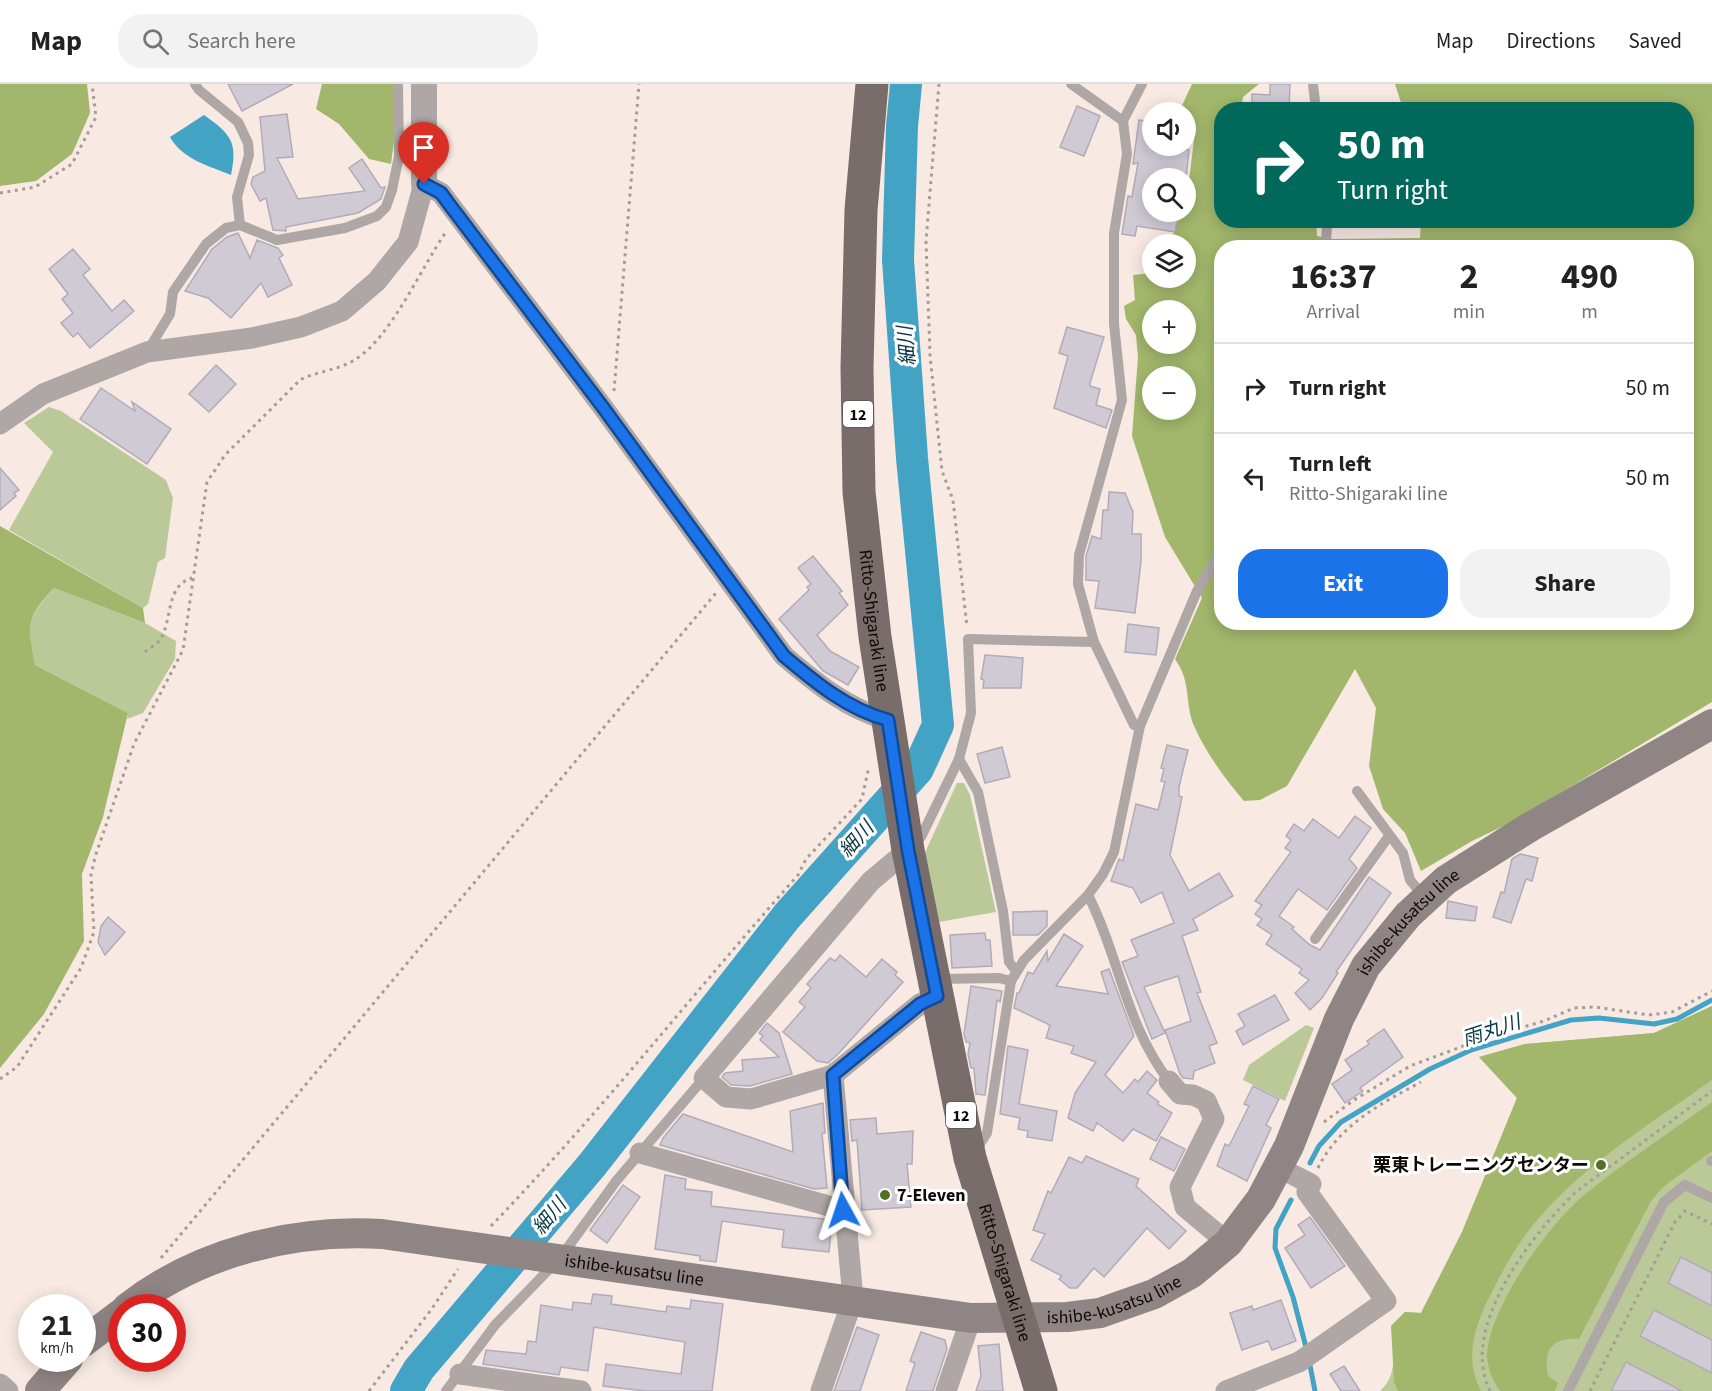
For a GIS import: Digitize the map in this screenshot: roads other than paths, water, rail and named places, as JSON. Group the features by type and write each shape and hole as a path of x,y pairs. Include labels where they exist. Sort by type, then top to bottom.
{"main road":[{"name":"Ritto-Shigaraki line","path":"872,84 861,210 857,368 859,492 883,740 907,842 970,1158 1041,1391"},
{"name":"ishibe-kusatsu line","path":"146,1294 226,1254 286,1239 340,1231 382,1234 853,1299 971,1318 1018,1318 1100,1313 1154,1294 1192,1273 1228,1244 1261,1199 1301,1116 1339,1019 1366,966 1380,945 1425,899 1446,880 1530,827 1712,724"},
{"path":"96,1332 108,1323"},
{"path":"40,1391 57,1372"}],"street":[{"path":"0,424 43,394 147,352 282,331 301,327 342,311 377,281 408,242 424,184 423,84"},
{"path":"424,184 441,193 602,406 784,656 862,713 883,740"},
{"path":"907,842 871,881 704,1078 726,1097 752,1099 833,1075 920,1004 935,987"},
{"path":"821,1391 853,1299 843,1210 833,1075"},
{"path":"1169,1081 1180,1094 1193,1095 1206,1101 1214,1119 1180,1187 1185,1207 1228,1244"},
{"path":"640,1154 843,1210"},
{"path":"1226,1391 1307,1357 1386,1301 1307,1192 1311,1184 1278,1167"},
{"path":"946,1391 971,1318"},
{"path":"460,1374 581,1391"},
{"path":"0,1384 8,1391"}],"lane":[{"path":"195,84 199,90 238,122 248,143 249,155 237,197 240,225"},
{"path":"147,352 170,314 173,292 206,244 226,228 240,225 277,240 345,228 377,216 386,207 399,156 398,84"},
{"path":"1071,84 1123,121"},
{"path":"1140,726 1134,724 1094,642 1078,584 1079,555 1122,400 1114,324 1114,232 1127,154 1123,121 1142,84"},
{"path":"1313,84 1315,102"},
{"path":"935,987 1014,976 1088,895 1114,852 1140,726 1197,591 1214,563"},
{"path":"907,842 921,837 959,759 971,712 968,639 1094,642"},
{"path":"959,759 978,792 1003,911 1009,963 1014,976 987,1133 970,1158"},
{"path":"1357,791 1403,853 1410,880 1425,899"},
{"path":"1315,939 1389,836"},
{"path":"1088,895 1099,917 1144,1044 1169,1081"},
{"path":"446,1391 495,1325 556,1258 704,1078"},
{"path":"1568,1391 1664,1202 1685,1185 1712,1197"}],"water":[{"path":"204,115 221,128 230,140 234,154 231,175 189,156 175,145 170,137"}],"waterway":[{"name":"細川","path":"406,1391 419,1369 592,1165 787,916 918,769 938,725 912,458 898,260 902,126 906,84"},
{"name":"雨丸川","path":"1310,1163 1319,1146 1341,1122 1430,1069 1471,1050 1571,1020 1599,1018 1654,1024 1677,1019 1712,1000"},
{"name":"雨丸川","path":"1291,1200 1276,1229 1275,1248 1293,1297 1307,1351"},
{"name":"雨丸川","path":"1309,1360 1315,1391"}],"place":[{"name":"栗東トレーニングセンター","path":"1601,1165"},
{"name":"7-Eleven","path":"885,1195"}]}
